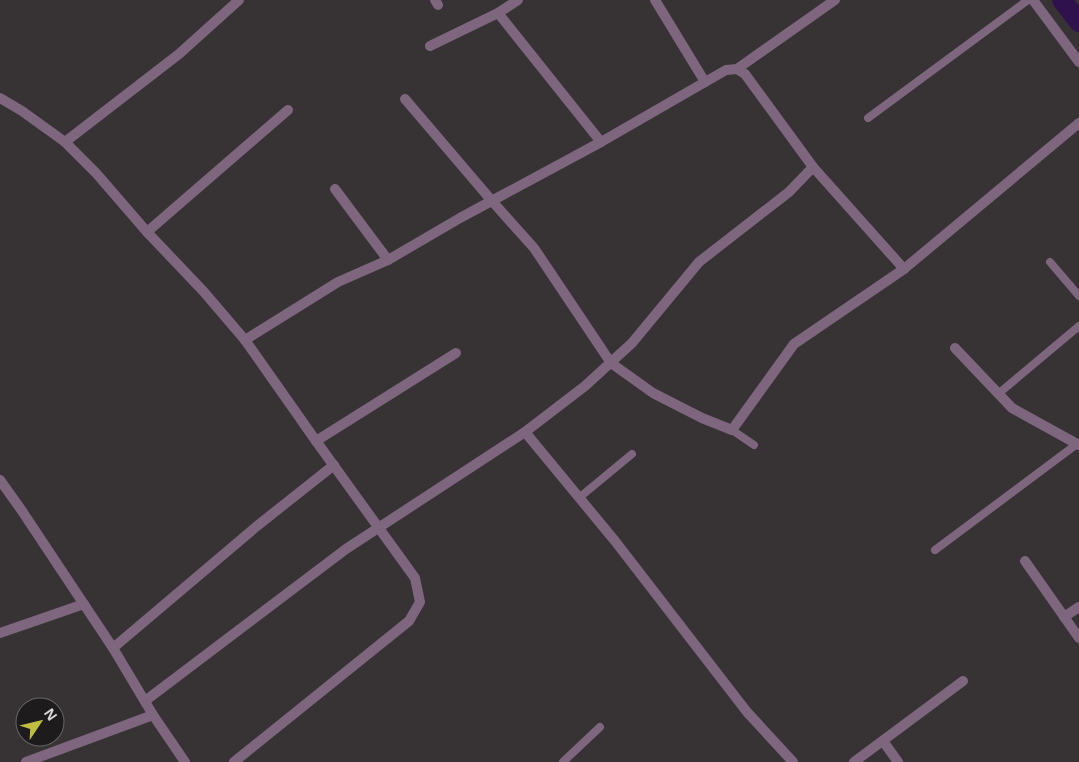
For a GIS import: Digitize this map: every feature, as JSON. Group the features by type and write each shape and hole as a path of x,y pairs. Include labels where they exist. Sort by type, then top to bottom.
{"street":[{"path":"65,142 179,54 239,0"},
{"path":"430,46 498,13 518,0"},
{"path":"655,0 705,82"},
{"path":"245,340 338,282 388,260 460,218 601,142 726,70 737,69 836,0"},
{"path":"1033,0 1079,62"},
{"path":"498,13 601,142"},
{"path":"737,69 745,74 813,167 904,269"},
{"path":"0,98 22,111 65,142 96,173 147,232 204,292 245,340 415,578 420,602 409,622 234,762"},
{"path":"405,98 534,248 611,363 653,393 702,418 732,430 794,344 904,269 1079,123"},
{"path":"147,232 288,110"},
{"path":"145,701 346,549 526,432 585,386 632,343 699,262 789,192 813,167"},
{"path":"335,189 388,260"},
{"path":"955,348 1012,408 1078,444"},
{"path":"316,441 456,353"},
{"path":"526,432 616,541 747,712 793,762"},
{"path":"113,648 257,526 334,465"},
{"path":"0,480 113,648 153,715 185,762"},
{"path":"1025,561 1079,638"},
{"path":"0,633 84,604"},
{"path":"1064,617 1079,607"},
{"path":"854,762 963,681"},
{"path":"26,762 153,715"},
{"path":"883,741 898,762"}],"lane":[{"path":"868,118 1028,0"},
{"path":"1050,262 1079,296"},
{"path":"998,394 1079,326"},
{"path":"732,430 754,445"},
{"path":"935,550 1078,444"},
{"path":"580,497 632,454"},
{"path":"563,762 600,727"}],"waterway":[{"path":"1062,0 1079,22"}]}
